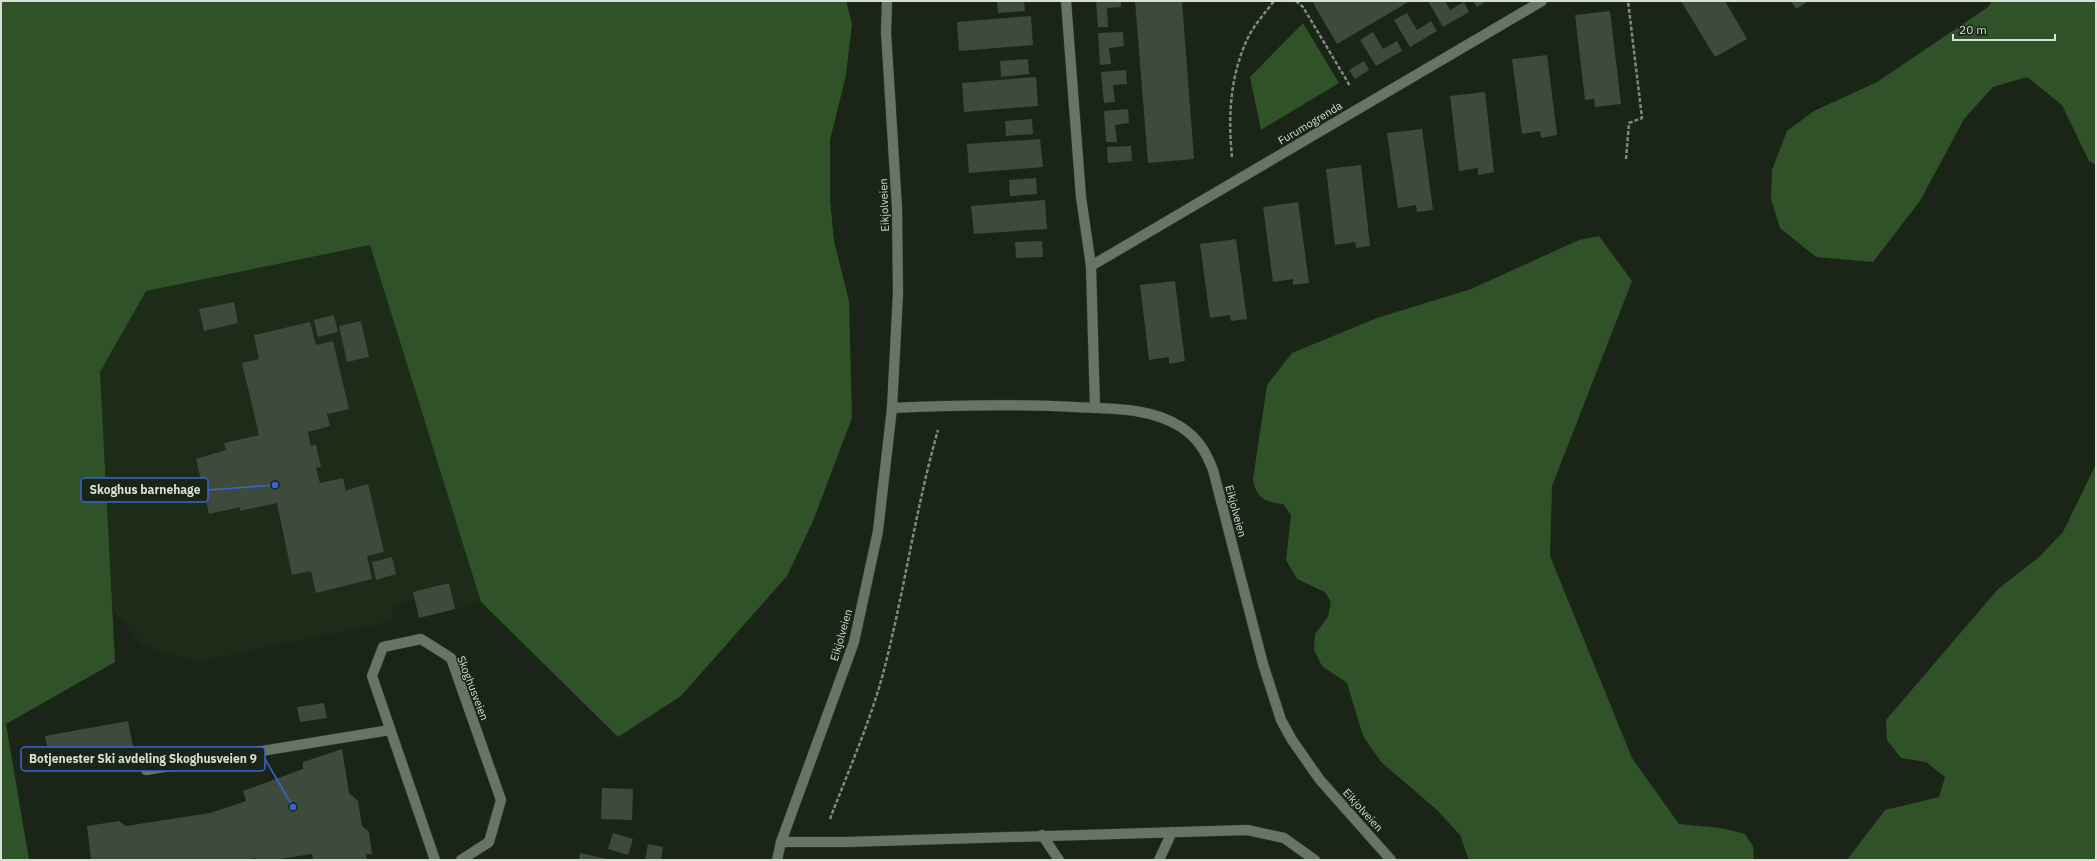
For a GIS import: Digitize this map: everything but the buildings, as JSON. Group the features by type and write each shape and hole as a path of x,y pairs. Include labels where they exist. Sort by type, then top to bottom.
{"street":[{"name":"Eikjolveien","path":"778,860 782,842 854,642 878,531 892,408 898,293 897,208 886,32 887,1"},
{"path":"1066,1 1082,197 1091,266 1095,408"},
{"name":"Furumogrenda","path":"1091,266 1542,1"},
{"name":"Eikjolveien","path":"892,408 944,405 1026,405 1125,410 1153,414 1181,427 1199,442 1207,455 1213,470 1263,664 1281,720 1292,740 1320,780 1391,860"},
{"name":"Skoghusveien","path":"435,860 372,676 383,647 421,639 451,658 501,800 489,842 461,860"},
{"path":"146,770 390,730"},
{"path":"782,842 1246,830 1267,832 1284,838 1315,860"},
{"path":"1159,860 1172,832"},
{"path":"1042,835 1059,860"}],"path":[{"path":"1243,177 1232,157 1229,125 1234,76 1246,41 1274,1"},
{"path":"1296,1 1303,7 1362,106"},
{"path":"1626,159 1629,123 1642,118 1628,1"},
{"path":"822,842 863,733 885,667 902,596 924,478 944,405"}],"shaded area":[{"path":"370,245 481,602 426,617 420,598 391,607 394,621 195,662 142,645 112,609 100,372 146,291"}],"green space":[{"path":"1,1 846,1 852,24 846,75 830,140 830,200 834,241 849,301 852,418 813,521 787,576 681,696 618,737 481,602 370,245 146,291 100,372 115,662 6,724 29,860 1,860"},
{"path":"1992,1 2096,1 2096,165 2089,161 2062,105 2027,77 1993,87 1964,119 1920,201 1873,262 1816,257 1780,228 1771,199 1772,170 1787,131 1814,111 1877,82 1988,7"},
{"path":"1303,23 1339,83 1261,130 1250,77"},
{"path":"1599,236 1632,281 1552,486 1550,556 1632,758 1679,824 1721,828 1745,834 1753,846 1754,860 1469,860 1460,835 1436,809 1381,762 1363,736 1347,683 1322,666 1314,650 1315,634 1328,617 1331,602 1325,592 1297,579 1286,560 1291,515 1283,504 1271,502 1262,498 1256,491 1254,485 1253,479 1267,385 1292,353 1377,318 1471,289 1579,240"},
{"path":"2096,464 2096,860 1847,860 1885,810 1939,797 1945,777 1926,762 1901,758 1887,740 1886,720 1998,589 2038,558 2063,532"}],"place":[{"name":"Skoghus barnehage","path":"275,485"},
{"name":"Botjenester Ski avdeling Skoghusveien 9","path":"293,807"}]}
